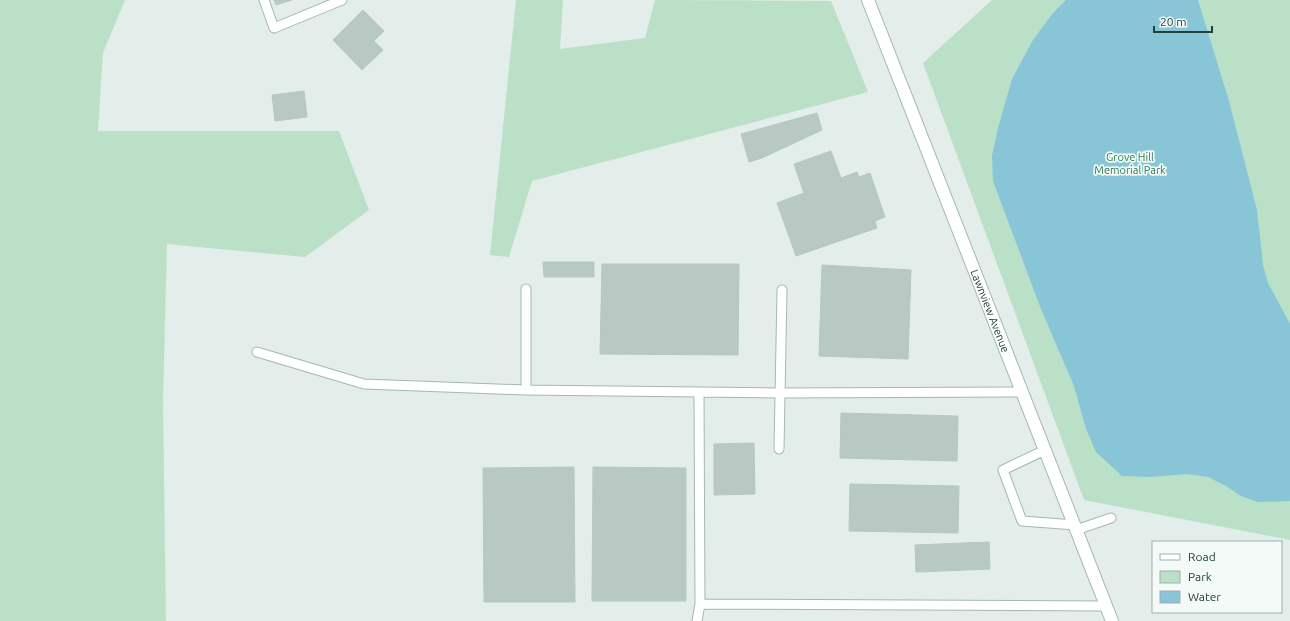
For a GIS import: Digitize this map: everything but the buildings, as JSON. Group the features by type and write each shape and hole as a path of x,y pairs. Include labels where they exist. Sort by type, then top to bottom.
{"street":[{"name":"Lawnview Avenue","path":"868,0 1112,621"}],"lane":[{"path":"264,0 274,28 342,0"},
{"path":"526,289 526,390"},
{"path":"779,449 782,290"},
{"path":"257,352 364,384 526,390 779,393 1021,392"},
{"path":"697,621 700,604 699,392"},
{"path":"1045,450 1003,470 1022,521 1075,528 1112,518"},
{"path":"700,604 1106,606"}],"green space":[{"path":"0,0 125,0 103,53 98,131 339,131 369,210 305,257 167,244 163,402 166,621 0,621"},
{"path":"516,0 563,0 560,49 645,38 655,0 831,1 868,92 532,181 509,257 490,255"},
{"name":"Grove Hill Memorial Park","path":"992,0 1290,0 1290,540 1084,500 923,63"}],"water":[{"name":"Grove Hill Memorial Park","path":"1066,0 1198,0 1229,101 1257,210 1263,265 1268,283 1290,324 1290,501 1258,502 1241,496 1208,477 1187,474 1150,477 1122,476 1096,452 1086,429 1074,386 1041,309 993,181 992,156 998,128 1012,79 1033,40 1053,13"}]}
